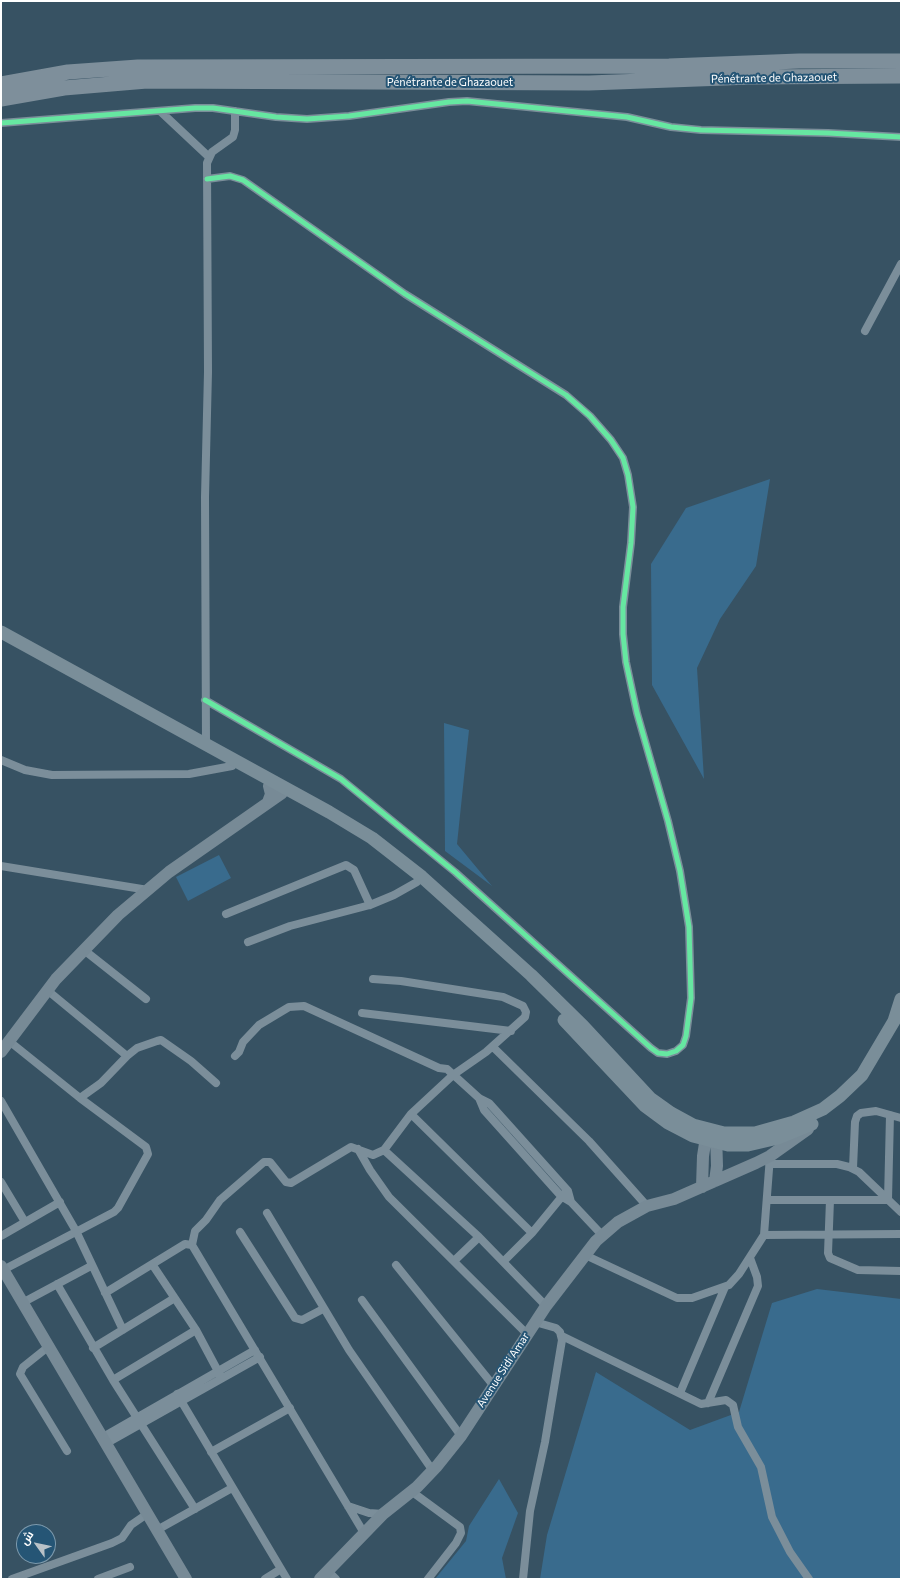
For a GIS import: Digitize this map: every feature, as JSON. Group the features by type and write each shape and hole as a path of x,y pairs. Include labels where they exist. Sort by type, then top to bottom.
{"highway":[{"name":"Pénétrante de Ghazaouet","path":"1,99 64,88 119,82 799,61 901,61"},
{"name":"Pénétrante de Ghazaouet","path":"1,84 68,72 115,68 588,83 752,77 901,76"}],"main road":[{"path":"1,632 344,820 394,855 531,975 583,1026 650,1098 711,1136 765,1131 804,1118 823,1109 840,1096 862,1075 894,1021"},
{"path":"1,640 282,792 366,843 417,882 526,980 645,1106 668,1123 738,1145 767,1141 788,1135 818,1121 836,1109 859,1086 888,1042 901,999"}],"street":[{"path":"1,123 213,108 307,119 349,116 449,102 467,101 627,117 670,127 701,130 828,133 901,138"},
{"path":"160,111 209,157"},
{"path":"206,744 205,497 208,372 207,179 209,157 212,152 233,137 235,130 235,111"},
{"path":"205,700 341,779 455,872 651,1048 658,1053 667,1054 676,1051 683,1045 688,1030 691,998 689,927 676,857 637,714 626,662 623,607 631,542 633,507 628,475 623,458 612,440 590,416 566,395 405,294 243,180 230,176 207,179"},
{"path":"865,331 887,293 901,264"},
{"path":"1,760 25,770 52,775 196,774 232,766"},
{"path":"268,802 271,794 269,786"},
{"path":"1,1052 47,990 113,920 169,872 282,792"},
{"path":"226,914 346,865 354,870 370,905"},
{"path":"1,866 148,890"},
{"path":"248,942 290,926 370,905 394,895 417,882"},
{"path":"84,950 146,999"},
{"path":"364,1533 192,1245 195,1231 206,1220 220,1200 264,1162 270,1162 286,1182 291,1183 351,1147 373,1155 384,1150 411,1114 453,1075 470,1065 493,1047 522,1021 526,1012 519,1003 510,999 401,981 373,979"},
{"path":"47,990 127,1056"},
{"path":"235,1056 243,1042 259,1025 280,1011 297,1006 304,1006 439,1068 447,1069 478,1098 489,1103 571,1202 602,1235"},
{"path":"362,1013 511,1031"},
{"path":"80,1098 101,1083 127,1056 137,1048 162,1040 199,1067 216,1083"},
{"path":"9,1041 80,1098 146,1147 148,1154 118,1208 109,1215 2,1268 186,1579"},
{"path":"493,1047 589,1141 647,1206"},
{"path":"1,1101 76,1231 122,1330"},
{"path":"853,1168 855,1122 857,1116 861,1113 870,1112 901,1118"},
{"path":"411,1114 532,1233"},
{"path":"888,1200 890,1115"},
{"name":"Avenue Sidi Amar","path":"323,1575 383,1514 433,1471 461,1436 546,1306 602,1235 618,1222 647,1206 674,1199 715,1181 770,1160 818,1121"},
{"path":"711,1136 715,1181"},
{"path":"702,1187 702,1164 711,1136"},
{"path":"358,1149 370,1170 389,1197 527,1334"},
{"path":"384,1150 504,1261 546,1306"},
{"path":"585,1255 676,1298 692,1298 725,1287 737,1278 764,1235 770,1160 838,1164 853,1168 901,1212"},
{"path":"1,1182 25,1222"},
{"path":"504,1261 532,1233 564,1193"},
{"path":"767,1200 888,1200"},
{"path":"830,1200 828,1253 831,1259 858,1270 901,1271"},
{"path":"1,1236 60,1202"},
{"path":"267,1213 323,1309 349,1350 433,1471"},
{"path":"240,1232 295,1318 302,1320 323,1309"},
{"path":"764,1235 901,1234"},
{"path":"454,1261 479,1237"},
{"path":"106,1293 185,1244 192,1245"},
{"path":"708,1403 758,1286 757,1277 750,1258"},
{"path":"152,1264 173,1299 196,1330 221,1376"},
{"path":"396,1264 493,1386"},
{"path":"22,1303 91,1266"},
{"path":"56,1284 112,1380 195,1509"},
{"path":"680,1393 725,1287"},
{"path":"93,1348 173,1299"},
{"path":"362,1300 461,1436"},
{"path":"535,1322 556,1328 562,1336 701,1404 726,1400 732,1405 738,1427 760,1467 772,1517 786,1546 809,1579"},
{"path":"112,1380 196,1330"},
{"path":"523,1579 530,1511 545,1442 562,1336"},
{"path":"48,1347 23,1367 20,1374 67,1451"},
{"path":"105,1440 141,1425 181,1402 257,1354"},
{"path":"105,1440 136,1417 177,1394 221,1376"},
{"path":"177,1394 287,1579"},
{"path":"211,1452 290,1408"},
{"path":"157,1530 232,1488"},
{"path":"411,1491 460,1527 461,1533 456,1543 428,1579"},
{"path":"348,1506 369,1513 383,1514"},
{"path":"12,1579 112,1543 122,1538 131,1525 147,1514"},
{"path":"98,1579 130,1568"},
{"path":"265,1579 281,1569"},
{"path":"323,1575 336,1579"}],"shaded area":[{"path":"770,479 756,566 720,619 697,668 704,779 652,685 651,564 686,508"},
{"path":"444,723 469,730 457,844 492,886 445,851"},
{"path":"219,855 231,878 188,901 176,877"},
{"path":"817,1289 901,1299 901,1579 540,1579 547,1535 596,1372 690,1430 739,1412 772,1303"},
{"path":"499,1479 518,1513 502,1558 506,1579 435,1579 466,1541 469,1526"}],"cycle path":[{"path":"1,123 195,108 213,108 276,117 307,119 349,116 449,102 467,101 627,117 671,127 701,130 828,133 901,137"},
{"path":"205,700 341,779 455,872 651,1048 658,1053 667,1054 676,1051 683,1045 686,1036 691,998 689,927 680,871 668,821 637,713 626,662 623,634 623,607 631,543 633,507 628,475 623,458 611,440 590,416 566,395 405,294 243,180 230,176 207,179"}]}
